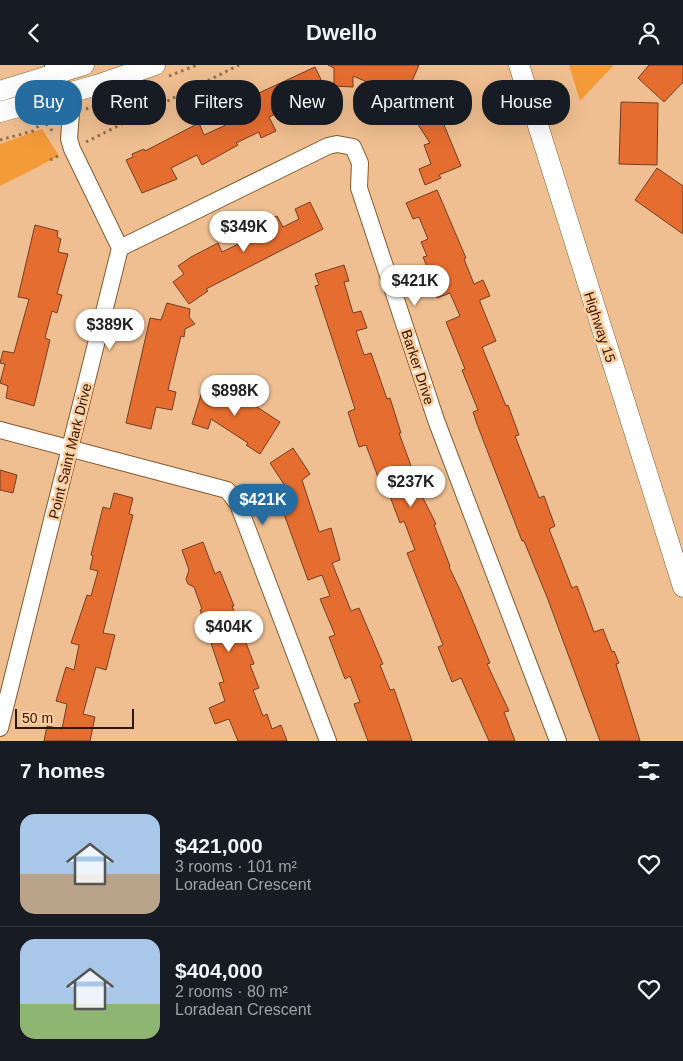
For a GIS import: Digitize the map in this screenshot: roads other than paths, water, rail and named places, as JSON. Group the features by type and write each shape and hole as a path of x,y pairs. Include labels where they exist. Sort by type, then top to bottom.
{"main road":[{"path":"0,91 55,70 84,65"},
{"path":"82,89 155,65"},
{"name":"Highway 15","path":"519,65 683,587"},
{"path":"0,112 15,108"}],"street":[{"path":"71,125 70,139 72,149 120,248"},
{"name":"Barker Drive","path":"120,248 328,147 338,144 353,147 360,163 359,188 436,420 558,741"},
{"name":"Point Saint Mark Drive","path":"0,727 120,248"},
{"path":"0,430 227,490 238,505 328,741"}]}
